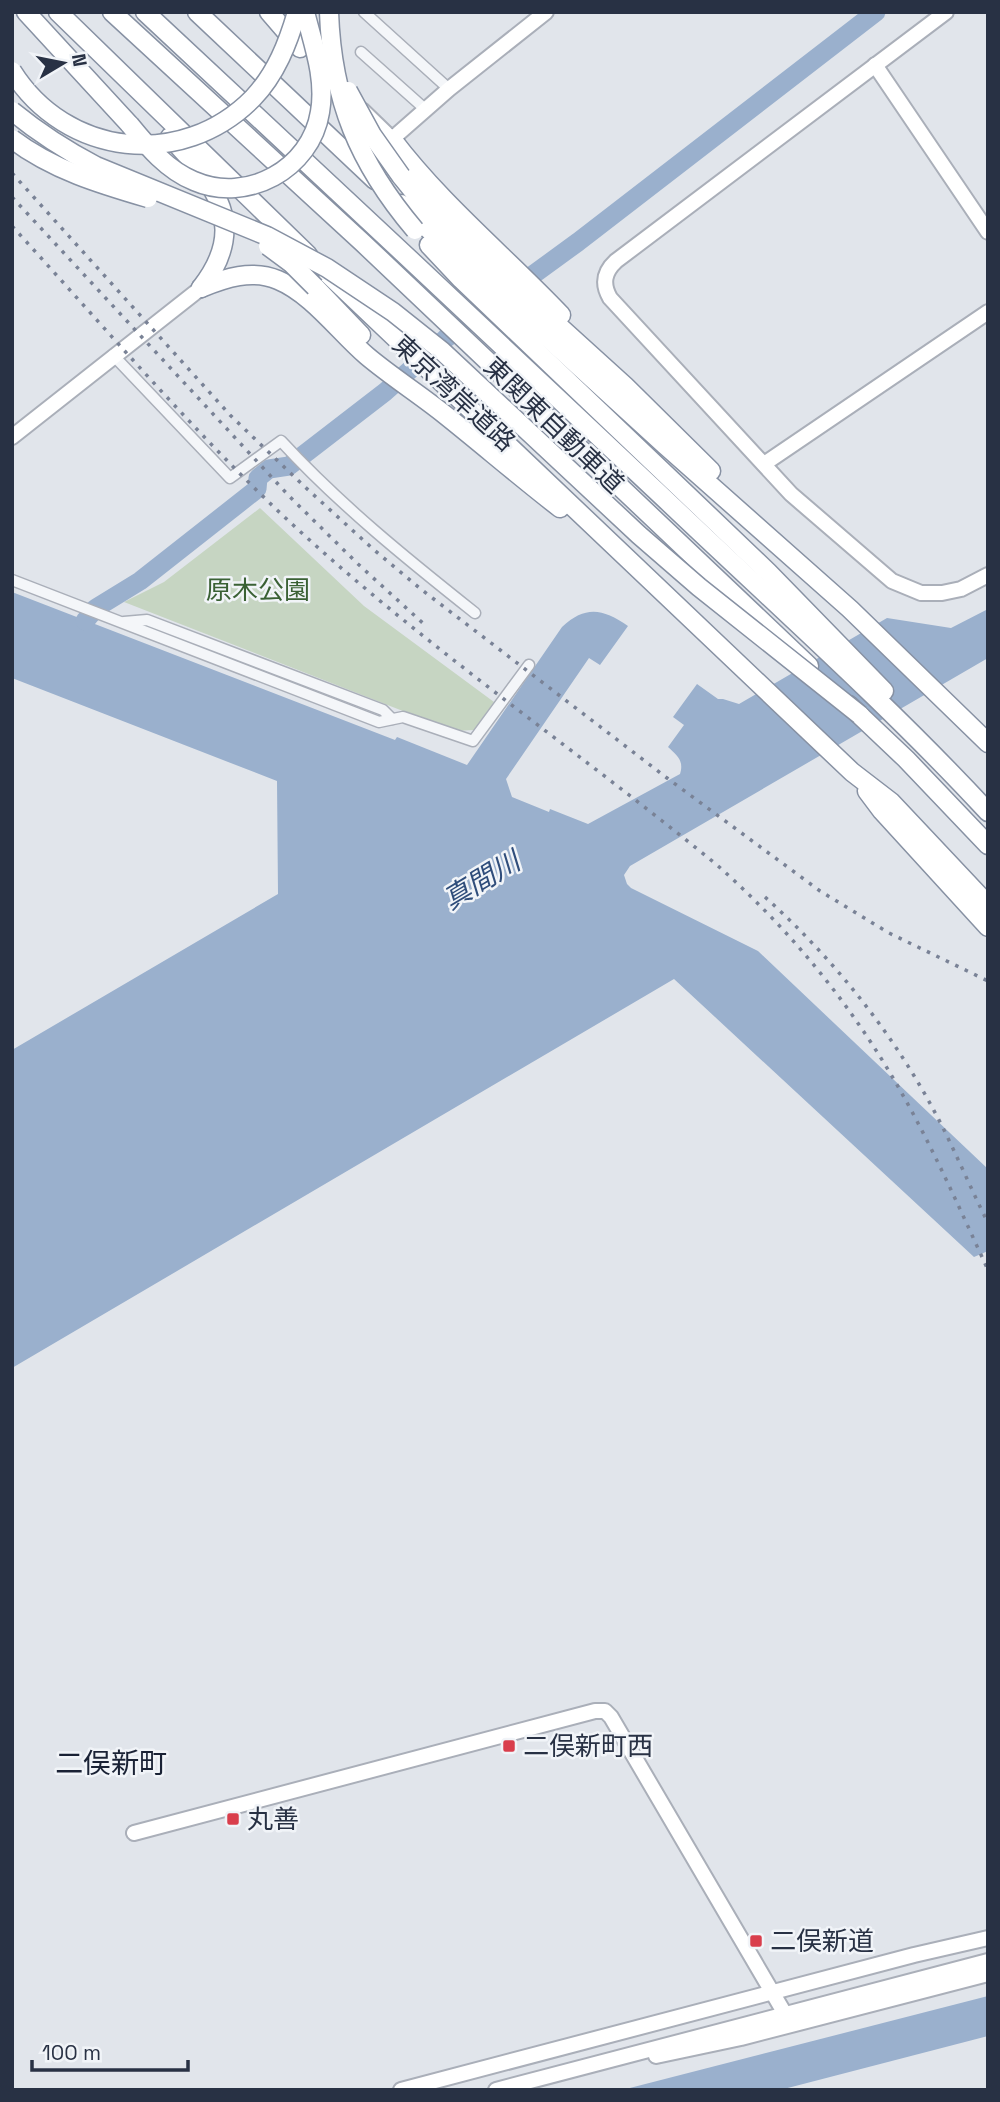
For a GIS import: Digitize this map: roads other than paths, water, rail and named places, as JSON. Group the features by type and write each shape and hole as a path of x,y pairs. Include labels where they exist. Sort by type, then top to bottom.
{"highway":[{"path":"26,12 169,167 207,186 235,188 267,181 292,165 306,148 317,125 322,97 321,79 305,12"},
{"path":"58,12 125,91 188,156 215,190 222,210 224,235 216,264 201,288"},
{"name":"東京湾岸道路","path":"58,12 384,327 852,772 891,802 898,819 988,927"},
{"name":"東関東自動車道","path":"112,12 363,243 860,715 988,845"},
{"name":"東関東自動車道","path":"145,12 828,653 988,812"},
{"path":"197,12 479,256 547,300 625,386 988,743"},
{"path":"269,12 300,48"},
{"path":"12,71 32,97 76,130 123,144 151,145 170,142 218,125 255,96 279,60 297,12"},
{"path":"319,12 339,71 354,104 377,144 418,197 665,445 850,609"},
{"path":"329,12 334,65 344,111 370,168 403,215 461,279 808,611 879,685 950,772"},
{"path":"12,111 72,154 275,240 327,268 393,312 442,351 639,535 699,587 860,715"},
{"path":"12,139 67,172 195,213 255,238 291,263 368,350"},
{"path":"392,139 430,185 479,256"},
{"path":"201,288 221,279 250,275 275,278 306,297 531,486 635,566"},
{"name":"東京湾岸道路","path":"898,819 988,903"}],"street":[{"path":"261,12 392,139 449,89 546,12"},
{"path":"364,12 449,89"},
{"path":"946,12 616,261 605,279 605,286 610,298 791,494 883,574 902,587 921,593 961,589 988,575"},
{"path":"361,52 425,109"},
{"path":"875,65 988,232"},
{"path":"12,437 201,288"},
{"path":"764,464 988,312"},
{"path":"113,355 230,478 281,441 315,478 395,550 475,613"},
{"path":"12,580 120,622 147,620 383,710 392,719 403,717 473,741 529,665"},
{"path":"134,1833 595,1711 605,1711 785,2014"},
{"path":"401,2090 988,1938"},
{"path":"496,2090 988,1961"},
{"path":"884,1963 891,1986"},
{"path":"609,2060 663,2056 988,1974"}],"water":[{"name":"真間川","path":"12,592 395,740 397,737 467,765 562,627 579,615 587,613 611,616 628,626 600,665 589,658 506,779 512,797 588,824 680,774 679,759 668,747 684,725 673,717 697,684 718,699 739,704 887,618 951,628 988,609 988,658 630,866 624,875 631,888 758,951 988,1169 988,1251 974,1257 674,979 12,1368 12,1050 278,894 277,781 12,678"},
{"path":"988,1996 988,2036 780,2090 622,2090"}],"waterway":[{"path":"85,621 96,608 140,581 257,489 258,478 269,469 289,466 385,392 445,339 578,242 876,12"}],"railway":[{"path":"12,173 230,415 373,549 422,590 667,778 820,891 889,933 988,981"},
{"path":"12,197 290,497 426,626"},
{"path":"12,226 208,441 328,557 437,647 717,865 767,913 814,965 875,1048 943,1172 988,1270"},
{"path":"765,897 841,975 885,1032 925,1094 988,1223"}],"place":[{"name":"二俣新町西","path":"509,1746"},
{"name":"丸善","path":"233,1819"},
{"name":"二俣新道","path":"756,1941"}],"district":[{"name":"二俣新町","path":"111,1763"}],"park label":[{"name":"原木公園","path":"258,590"}]}
